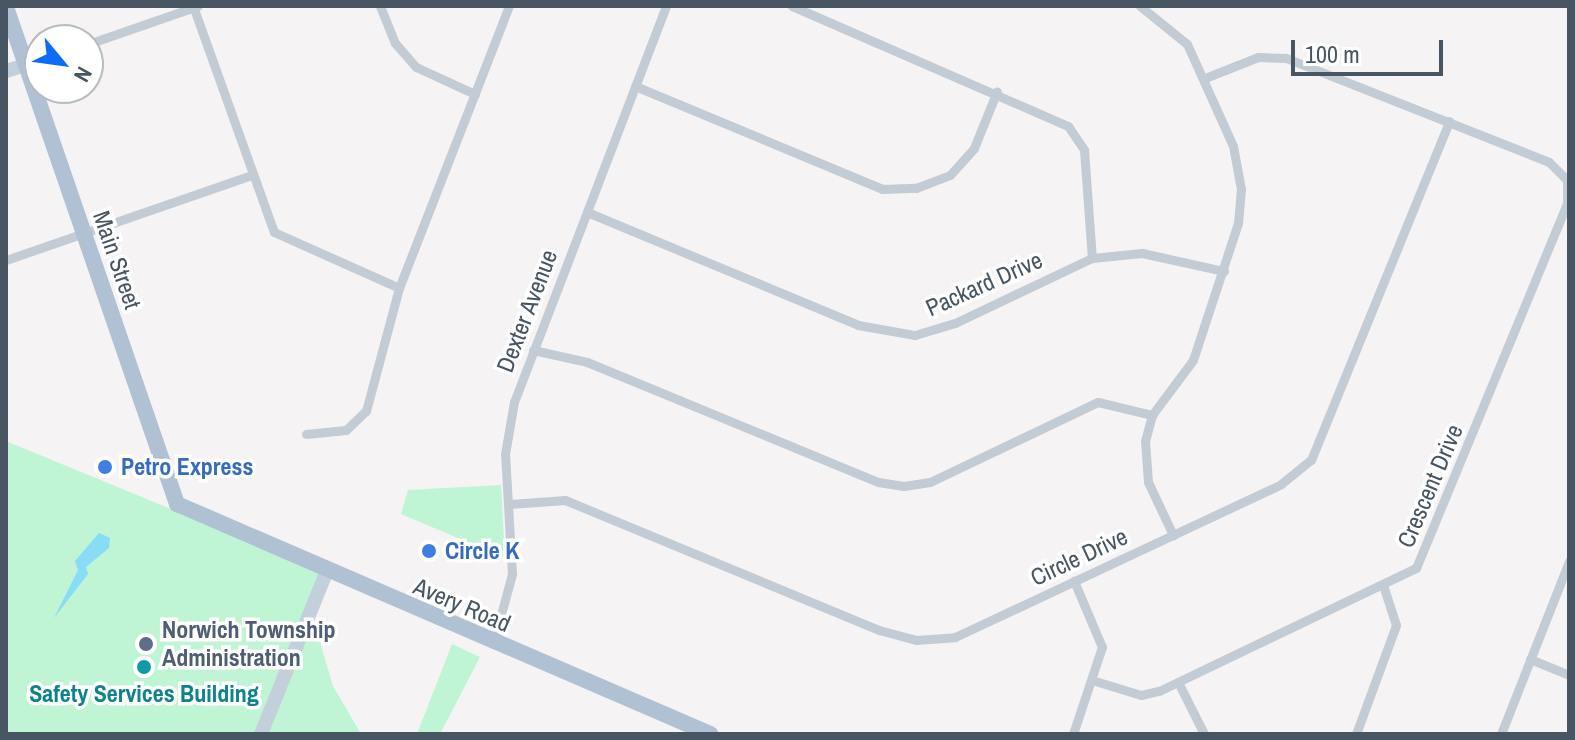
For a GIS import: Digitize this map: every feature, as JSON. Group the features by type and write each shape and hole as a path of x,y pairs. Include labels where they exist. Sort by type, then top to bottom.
{"main road":[{"name":"Main Street","path":"6,7 24,44"},
{"name":"Main Street","path":"45,104 83,232 167,487 196,518"},
{"name":"Avery Road","path":"196,518 710,734"}],"street":[{"path":"380,6 395,43 416,67 475,94"},
{"path":"306,434 346,430 366,411 399,288 509,6"},
{"name":"Dexter Avenue","path":"493,644 512,574 507,441 533,350 666,6"},
{"path":"792,6 1052,115 1084,150 1092,258"},
{"path":"1140,6 1187,44 1205,78 1241,189 1224,271 1193,360 1152,415 1144,452 1148,482 1173,535"},
{"path":"104,38 195,7 274,232 399,288"},
{"path":"1205,78 1258,57 1286,58 1449,121"},
{"path":"635,86 882,189 916,188 950,175 974,148 997,91"},
{"name":"Crescent Drive","path":"1095,681 1141,695 1178,682 1383,585 1426,555 1567,203 1567,180 1549,162 1449,121"},
{"name":"Circle Drive","path":"510,504 582,506 916,640 955,637 1281,484 1311,460 1449,121"},
{"path":"6,260 252,175"},
{"name":"Packard Drive","path":"587,212 858,325 901,333 955,323 1092,258 1142,253 1224,271"},
{"path":"533,350 587,362 878,482 904,486 930,482 1098,402 1152,415"},
{"path":"1501,734 1569,561"},
{"path":"261,734 326,573"},
{"path":"1073,734 1095,681 1102,647 1074,581"},
{"path":"1356,734 1396,625 1383,585"},
{"path":"1530,659 1569,675"},
{"path":"1178,682 1204,734"}],"green space":[{"path":"6,441 326,573 311,612 333,686 361,734 6,734"},
{"path":"501,485 505,558 401,514 408,490"},
{"path":"452,644 480,657 440,734 417,734"}],"water":[{"path":"99,533 110,538 109,548 86,567 88,574 54,618 78,570 75,561"}],"place":[{"name":"Petro Express","path":"105,467"},
{"name":"Circle K","path":"429,551"},
{"name":"Norwich Township Administration","path":"146,644"},
{"name":"Safety Services Building","path":"144,667"}]}
